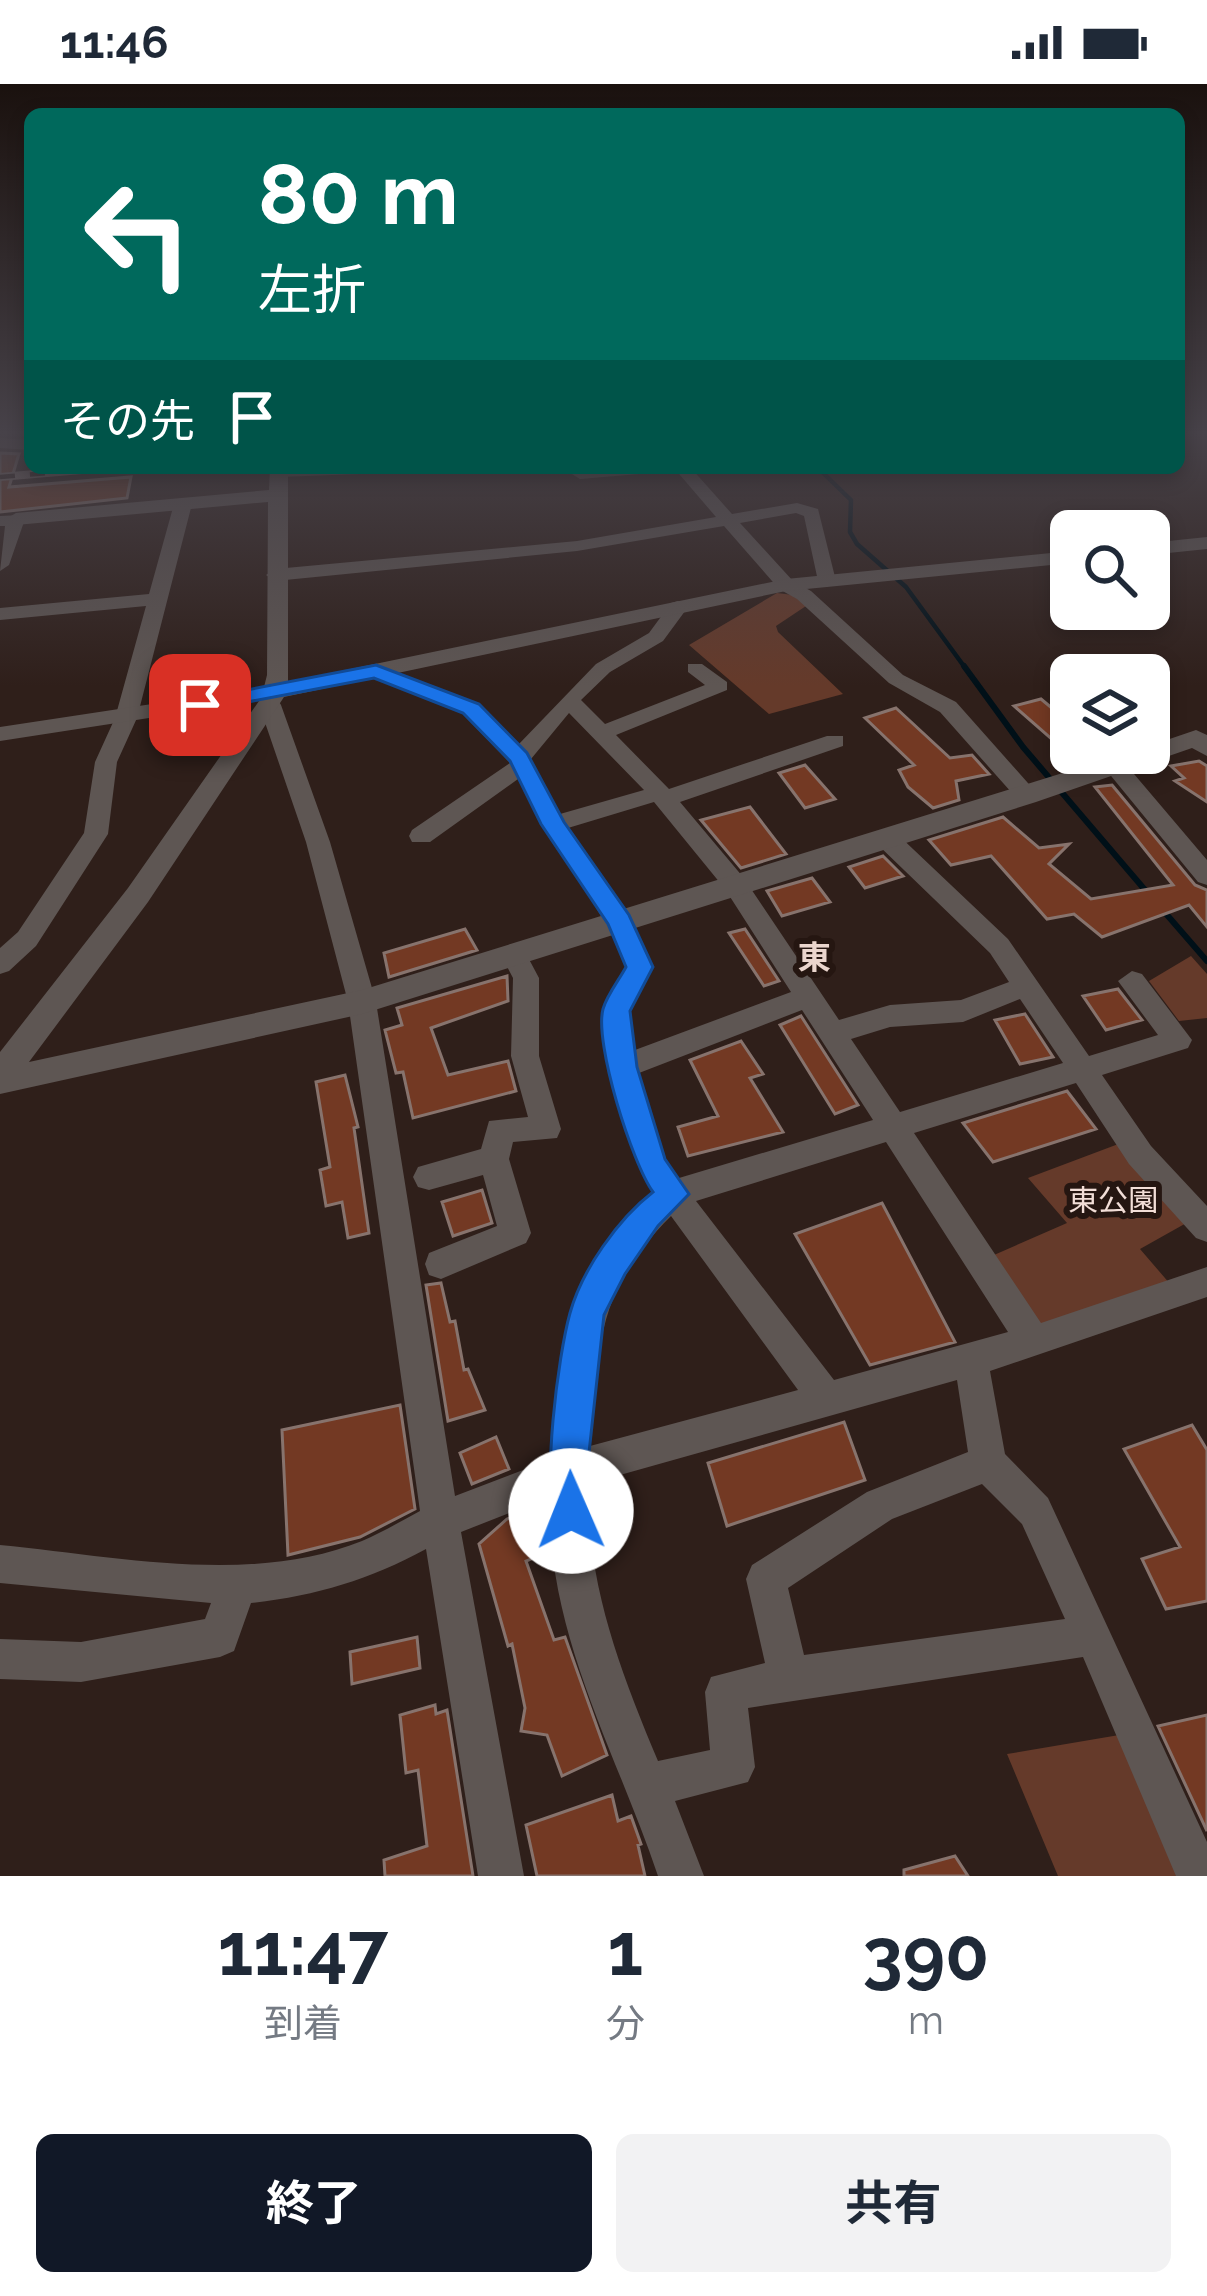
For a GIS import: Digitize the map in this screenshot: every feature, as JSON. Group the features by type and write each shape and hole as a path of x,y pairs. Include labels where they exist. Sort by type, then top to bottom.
{"street":[{"path":"0,964 27,939 96,834 106,762 126,718 178,519"},
{"path":"0,1079 138,895 273,698 279,675 277,519"},
{"path":"727,519 785,585 804,595 896,679 948,707 1027,796"},
{"path":"275,574 577,546 746,519"},
{"path":"813,519 826,581"},
{"path":"0,566 8,520"},
{"path":"1170,547 1207,543"},
{"path":"0,734 273,698 376,671 785,585 1050,559"},
{"path":"0,614 159,599"},
{"path":"421,836 521,762 568,700 603,668 656,637 678,607"},
{"path":"601,733 720,686 695,668"},
{"path":"376,671 471,709 521,762 553,824 620,922 640,967 616,1011 622,1067 651,1165 828,1401"},
{"path":"273,698 362,1002 440,1521 501,1876"},
{"path":"568,700 662,796 734,883 898,1127 1034,1342"},
{"path":"1170,747 1196,738 1207,748"},
{"path":"553,824 662,796 835,741"},
{"path":"0,1079 362,1002 1091,774"},
{"path":"1121,774 1205,871"},
{"path":"885,836 999,946 1140,1155 1207,1228"},
{"path":"441,1264 514,1233 494,1160 500,1130 546,1129 525,1056 526,978 514,955"},
{"path":"680,1876 605,1685 576,1590 568,1471 587,1313 624,1247 647,1216 673,1194 1178,1040 1132,981"},
{"path":"834,1033 890,1016 963,1011 1026,986"},
{"path":"622,1067 809,996"},
{"path":"429,1177 494,1160"},
{"path":"0,1564 237,1583 334,1569 368,1559 440,1521 568,1471 1034,1342 1207,1282"},
{"path":"971,1359 988,1463 1035,1511 1199,1876"},
{"path":"789,1678 766,1579 880,1505 988,1463"},
{"path":"0,1659 81,1662 220,1637 237,1583"},
{"path":"648,1785 733,1767 726,1692 789,1678 1094,1635"}],"green space":[{"path":"777,593 793,595 806,606 776,626 778,632 843,694 769,714 689,645"},
{"path":"1191,956 1207,974 1207,1018 1179,1021 1149,981"},
{"name":"東公園","path":"1129,1140 1197,1217 1140,1249 1177,1292 1034,1342 978,1262 1067,1223 1028,1178"},
{"path":"1131,1733 1198,1876 1058,1876 1007,1754"}],"building":[{"path":"1041,699 1050,706 1050,738 1014,706"},
{"path":"896,708 950,758 972,755 989,774 956,781 959,800 933,808 908,787 899,770 914,765 865,718"},
{"path":"1199,761 1207,766 1207,802 1175,781 1184,778 1171,766"},
{"path":"805,765 835,799 805,808 779,773"},
{"path":"1112,785 1195,885 1207,890 1207,927 1189,905 1102,937 1074,914 1047,919 991,856 951,865 929,840 1003,817 1039,848 1069,844 1049,864 1091,899 1173,885 1095,787"},
{"path":"750,807 786,854 741,868 701,820"},
{"path":"883,856 903,876 865,888 849,867"},
{"path":"812,878 830,902 782,916 767,891"},
{"path":"465,929 477,950 389,977 384,953"},
{"path":"745,929 779,981 764,986 729,933"},
{"path":"507,976 508,1001 431,1028 448,1075 508,1061 516,1091 413,1118 403,1072 396,1073 385,1030 402,1025 397,1008"},
{"path":"1118,989 1142,1020 1106,1030 1083,996"},
{"path":"1025,1014 1053,1057 1020,1064 995,1020"},
{"path":"801,1016 858,1105 835,1114 780,1025"},
{"path":"741,1041 763,1074 750,1078 783,1132 688,1156 678,1127 718,1116 690,1060"},
{"path":"345,1075 358,1127 354,1128 369,1233 348,1238 342,1202 326,1206 320,1170 330,1167 316,1082"},
{"path":"1067,1091 1096,1129 993,1162 963,1123"},
{"path":"482,1190 492,1223 453,1236 442,1202"},
{"path":"882,1203 955,1342 870,1365 795,1234"},
{"path":"441,1283 450,1322 455,1321 464,1370 468,1369 485,1410 448,1421 426,1285"},
{"path":"400,1405 415,1509 360,1537 288,1555 282,1430"},
{"path":"844,1422 865,1480 727,1526 708,1463"},
{"path":"1192,1425 1207,1450 1207,1601 1166,1609 1142,1559 1180,1547 1124,1449"},
{"path":"496,1437 509,1469 472,1484 460,1453"},
{"path":"531,1509 548,1552 526,1561 554,1640 565,1637 607,1755 562,1776 547,1735 521,1731 525,1708 512,1644 508,1646 479,1544 507,1519"},
{"path":"417,1637 420,1668 352,1684 350,1652"},
{"path":"435,1705 436,1714 447,1710 473,1876 385,1876 384,1860 427,1846 418,1770 406,1773 400,1715"},
{"path":"1207,1715 1207,1831 1158,1726"},
{"path":"612,1795 618,1821 631,1816 645,1876 537,1876 526,1825"},
{"path":"955,1856 968,1876 904,1876 904,1870"}],"waterway":[{"path":"850,519 850,532 857,544 906,587 966,669"},
{"path":"964,666 1023,747 1151,897"},
{"path":"1161,908 1207,961"}],"district":[{"name":"東","path":"814,957"}],"route":[{"path":"200,705 376,671 471,709 519,758 553,824 620,922 640,967 616,1011 622,1067 651,1165 673,1194 647,1216 613,1263 587,1313 568,1471 571,1511"}]}
